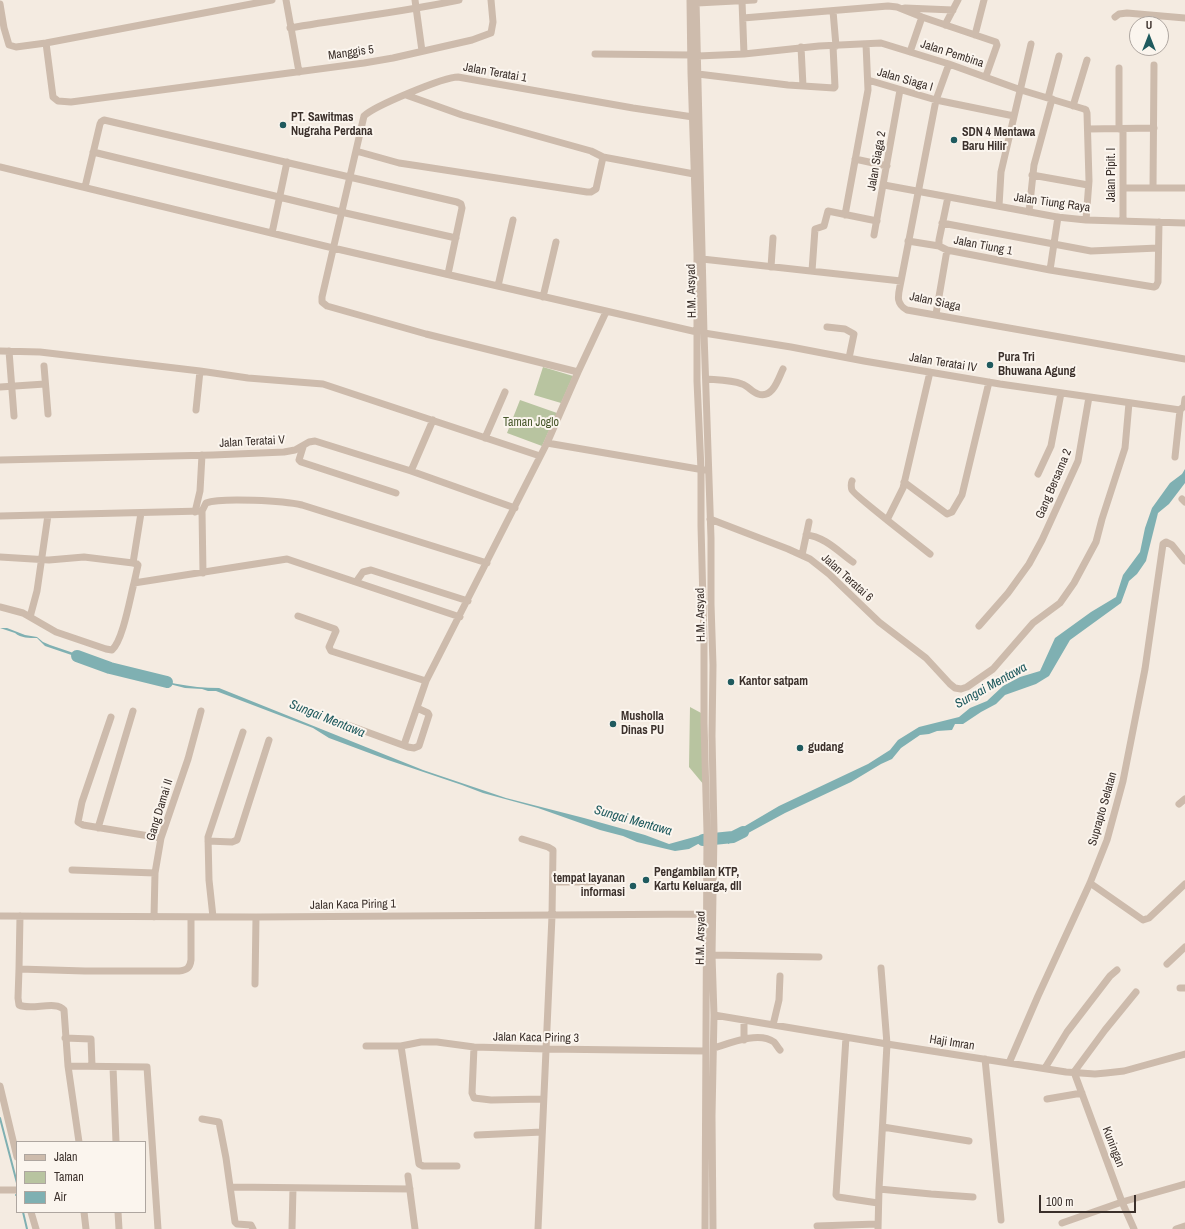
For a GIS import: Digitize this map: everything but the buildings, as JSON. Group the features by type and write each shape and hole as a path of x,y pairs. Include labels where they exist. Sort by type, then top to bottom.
{"street":[{"path":"0,4 4,28 9,45 16,47 46,43 272,0"},
{"path":"286,0 299,72"},
{"path":"415,0 422,51"},
{"path":"290,28 353,17 416,9 459,0"},
{"name":"Manggis 5","path":"46,43 53,97 58,101 71,102 364,63 481,38 491,33 493,22 490,0"},
{"path":"694,1 754,0"},
{"path":"945,25 958,0"},
{"path":"975,35 984,0"},
{"name":"H.M. Arsyad","path":"694,1 694,56 691,89 701,333 706,379 701,526 704,641 704,723 711,832"},
{"path":"742,1 744,54"},
{"path":"743,18 888,6 900,8 953,10"},
{"path":"900,8 922,18 995,42 997,44 986,76"},
{"path":"698,74 803,86 835,88 833,11"},
{"path":"1115,17 1119,14 1127,13 1185,18"},
{"path":"910,52 922,18"},
{"name":"Jalan Pembina","path":"596,54 694,56 744,54 801,47 881,43 986,76 1021,90 1086,110 1088,129 1088,185 1086,220"},
{"path":"845,215 868,90 866,44"},
{"path":"999,206 1000,179 1031,44"},
{"path":"801,47 803,86"},
{"name":"H.M. Arsyad","path":"694,56 698,74 699,89 702,259 701,333 697,381 704,470 710,518 713,665 711,832 706,914 705,1051 709,1117 712,1229"},
{"path":"1029,212 1032,175 1043,136 1059,56"},
{"path":"1073,106 1087,60"},
{"name":"Jalan Siaga","path":"949,64 936,100 918,190 898,296 901,307 907,310 1185,359"},
{"path":"1153,188 1154,65"},
{"name":"Jalan Pipit. I","path":"1119,68 1123,221"},
{"name":"Jalan Teratai 1","path":"578,372 426,334 327,306 322,302 341,212 364,116 374,108 444,80 458,77 625,107 693,117"},
{"name":"Jalan Siaga I","path":"868,80 936,100 1014,116"},
{"path":"691,89 699,89"},
{"name":"Jalan Siaga 2","path":"874,235 900,90"},
{"path":"406,95 462,115 591,151 603,157 694,174"},
{"path":"85,187 100,124 104,120 460,203 462,208 448,274"},
{"path":"1088,129 1154,128"},
{"path":"356,151 399,163 587,192 591,192 596,189 603,157"},
{"path":"93,152 341,212 456,238"},
{"path":"855,160 887,166"},
{"path":"272,233 287,162"},
{"name":"Jalan Teratai IV","path":"0,167 333,248 701,333 791,347 989,382 1180,410"},
{"path":"1032,175 1088,185"},
{"name":"Jalan Tiung Raya","path":"884,185 918,190 1058,217 1086,220 1185,223"},
{"path":"1123,188 1185,188"},
{"name":"Jalan Tiung 1","path":"948,196 939,246 947,250 1050,270 1156,286 1158,282 1158,248"},
{"path":"812,272 815,228 824,226 828,211 877,220"},
{"path":"1050,270 1058,217"},
{"path":"498,286 513,220"},
{"path":"942,223 1096,252 1158,248 1159,222"},
{"path":"771,267 774,238"},
{"path":"543,297 556,242"},
{"path":"908,242 939,246"},
{"path":"936,314 947,250"},
{"path":"702,259 901,281"},
{"path":"404,745 426,682 547,443 606,312"},
{"path":"827,327 845,329 854,334 849,358"},
{"path":"0,351 44,352 248,378 328,385 540,456"},
{"path":"9,351 14,416"},
{"path":"44,366 48,414"},
{"path":"706,379 733,381 748,387 758,394 766,395 772,391 783,369"},
{"path":"196,410 200,371"},
{"path":"887,520 904,482 930,372"},
{"path":"904,482 947,514 952,512 962,496 989,382"},
{"path":"0,387 46,384"},
{"path":"485,438 505,392"},
{"path":"1038,474 1051,446 1061,393"},
{"name":"Gang Bersama 2","path":"979,626 1008,594 1028,564 1046,532 1078,461 1089,397"},
{"path":"1175,458 1180,410 1184,406 1185,399"},
{"name":"Jalan Teratai 6","path":"710,518 802,554 810,559 829,574 879,622 926,658 950,684 959,689 967,687 993,669 1033,623 1060,603 1074,583 1096,542 1125,448 1129,403"},
{"path":"411,471 433,420"},
{"name":"Jalan Teratai V","path":"0,460 284,452 296,450 312,441 315,441 411,471 515,508"},
{"path":"547,443 704,470"},
{"path":"303,447 299,460 301,462 396,493"},
{"path":"202,455 198,511 203,573"},
{"path":"852,480 851,490 854,494 930,554"},
{"path":"0,516 198,511 206,503 213,501 274,501 296,504 392,532 487,564"},
{"path":"133,563 140,513"},
{"path":"30,617 37,591 48,515"},
{"path":"802,554 809,522"},
{"path":"806,535 813,535 828,543 853,562"},
{"name":"Suprapto Selatan","path":"1009,1063 1090,883 1107,840 1123,780 1145,669 1163,544 1166,542 1172,545 1185,561"},
{"path":"0,557 41,560 84,557 133,563 138,565 126,618 118,642 112,650 56,632 30,617 0,607"},
{"path":"134,583 286,559 460,617"},
{"path":"356,582 363,572 371,570 468,601"},
{"path":"298,616 336,631 329,647 331,651 426,682"},
{"path":"337,721 414,748 419,746 429,715 428,713 417,708"},
{"path":"98,828 133,711"},
{"name":"Gang Damai II","path":"154,917 155,873 161,838 188,759 201,711"},
{"path":"111,717 82,802 78,822 80,824 98,828 161,838"},
{"path":"213,917 209,880 209,832 242,732"},
{"path":"208,841 232,842 237,840 269,740"},
{"path":"522,839 551,848 553,850 552,916 538,1229"},
{"name":"H.M. Arsyad","path":"705,1229 709,1117 714,1048 710,846"},
{"path":"72,870 155,873"},
{"path":"553,882 598,882"},
{"path":"1090,883 1143,920 1149,918 1185,884"},
{"name":"Jalan Kaca Piring 1","path":"0,916 256,917 706,914"},
{"path":"20,916 19,1005 21,1007 63,1007 65,1013 65,1038 68,1066 79,1141"},
{"path":"19,969 85,971 187,970 190,966 191,960 191,917"},
{"path":"255,984 256,917"},
{"path":"1167,964 1185,947"},
{"path":"712,955 819,957"},
{"path":"816,1226 878,1226 887,1044 881,968"},
{"path":"1045,1068 1067,1032 1110,976 1117,970"},
{"path":"773,1025 779,1000 780,976"},
{"path":"1074,1072 1105,1030 1136,992"},
{"name":"Haji Imran","path":"714,1015 1009,1063 1095,1074 1124,1070 1185,1054"},
{"path":"744,1020 744,1040"},
{"path":"846,1037 836,1195 838,1197 878,1203"},
{"path":"65,1038 91,1039 92,1066"},
{"path":"714,1048 744,1040 763,1038 774,1042 780,1050"},
{"name":"Jalan Kaca Piring 3","path":"366,1046 401,1046 409,1043 432,1042 474,1047 546,1050 705,1051"},
{"path":"401,1046 419,1164 423,1166 457,1166"},
{"path":"474,1047 472,1093 474,1098 491,1100 543,1099"},
{"path":"985,1059 1001,1220"},
{"path":"68,1066 147,1067 158,1229"},
{"path":"113,1067 116,1141"},
{"name":"Kuningan","path":"1074,1072 1122,1202 1134,1229"},
{"path":"0,1086 16,1152"},
{"path":"1047,1099 1082,1093"},
{"path":"202,1119 217,1120 219,1122 226,1158 235,1222 237,1228 251,1225 253,1229"},
{"path":"883,1127 969,1141"},
{"path":"477,1135 542,1132"},
{"path":"408,1176 415,1229"},
{"path":"1062,1223 1122,1202 1185,1184"},
{"path":"230,1187 410,1189"},
{"path":"292,1229 293,1188"},
{"path":"879,1189 973,1197"},
{"path":"0,1190 16,1190"},
{"path":"32,1213 36,1229"},
{"path":"84,1213 86,1229"},
{"path":"118,1213 119,1229"},
{"path":"1176,1229 1185,1226"}],"green space":[{"path":"543,367 573,376 561,403 534,395"},
{"name":"Taman Joglo","path":"520,400 557,413 542,446 507,433"},
{"path":"690,707 703,714 704,785 689,767"}],"water":[{"name":"Sungai Mentawa","path":"1185,469 1185,483 1169,504 1158,513 1146,561 1137,574 1129,581 1121,603 1070,640 1049,676 1036,684 1005,695 996,704 963,724 955,724 952,730 937,731 920,735 901,748 892,759 851,782 785,813 728,844 728,836 779,806 868,764 890,750 898,740 919,727 959,717 970,708 987,701 1003,686 1020,677 1040,671 1055,638 1091,612 1116,597 1123,575 1140,552 1145,528 1152,508 1170,483 1182,474"},
{"name":"Sungai Mentawa","path":"0,628 7,628 25,635 37,637 50,645 133,673 176,684 219,688 423,770 506,798 645,835 669,844 705,834 704,844 698,844 689,849 675,851 637,842 538,808 483,793 388,760 329,738 313,728 216,691 185,688 110,670 98,664 45,646 37,638 22,637"}],"waterway":[{"name":"Sungai Mentawa","path":"77,656 110,668 167,682"},
{"name":"Sungai Mentawa","path":"703,840 733,837 743,832"},
{"path":"0,1118 16,1179"},
{"path":"23,1213 27,1229"}],"place":[{"name":"PT. Sawitmas Nugraha Perdana","path":"283,125"},
{"name":"SDN 4 Mentawa Baru Hilir","path":"954,140"},
{"name":"Pura Tri Bhuwana Agung","path":"990,365"},
{"name":"Kantor satpam","path":"731,682"},
{"name":"Musholla Dinas PU","path":"613,724"},
{"name":"gudang","path":"800,748"},
{"name":"Pengambilan KTP, Kartu Keluarga, dll","path":"646,880"},
{"name":"tempat layanan informasi","path":"633,886"}]}
